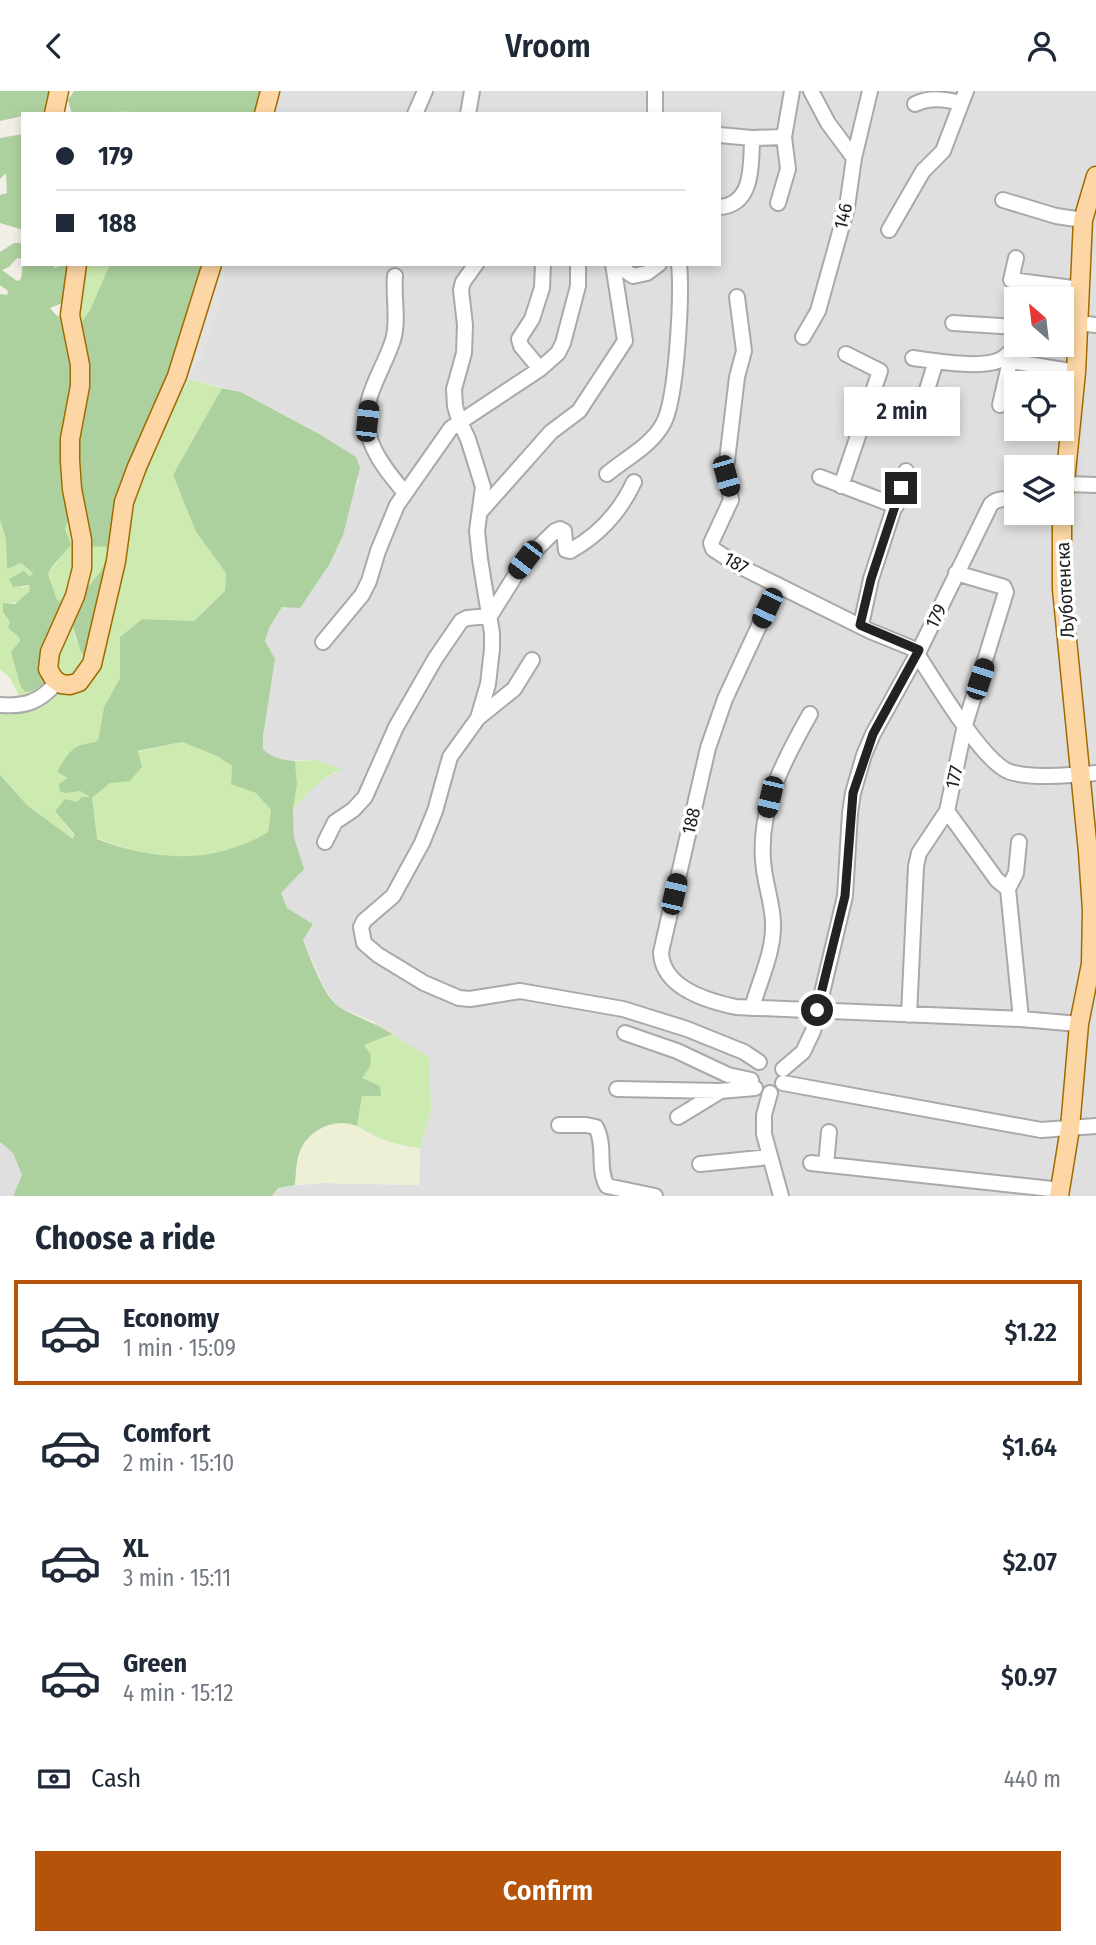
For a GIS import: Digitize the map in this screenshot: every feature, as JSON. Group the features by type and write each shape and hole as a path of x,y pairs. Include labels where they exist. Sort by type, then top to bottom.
{"main road":[{"path":"54,112 59,91"},
{"path":"265,112 271,91"},
{"name":"Љуботенска","path":"1074,320 1088,211 1096,176"},
{"path":"77,266 71,315 80,365 80,386 69,445 71,480 82,540 82,561 75,596 50,652 48,669 57,682 65,685 79,682 92,664 116,561 124,502 177,376 211,266"},
{"name":"Љуботенска","path":"1069,455 1076,372 1074,351"},
{"name":"Љуботенска","path":"1060,1193 1070,1128 1079,1024 1091,964 1092,910 1088,774 1062,589 1062,525"}],"street":[{"path":"416,112 425,91"},
{"path":"468,112 472,91"},
{"path":"654,91 655,112"},
{"path":"778,203 788,169 784,137 792,91"},
{"path":"811,91 828,123 854,158"},
{"name":"146","path":"803,337 818,311 847,207 854,158 870,91"},
{"path":"890,230 923,171 943,151 964,97 924,100 915,104"},
{"path":"721,135 784,137"},
{"path":"721,207 729,207 738,202 746,190 751,168 752,138"},
{"path":"1003,200 1056,216 1088,211"},
{"path":"1016,258 1011,280 1080,289"},
{"path":"475,266 461,289 466,325 464,353 454,389 459,421 468,439 483,487 477,531 492,649 488,684 478,718"},
{"path":"540,369 521,346 519,339 532,319 542,288 543,266"},
{"path":"323,642 362,595 389,522 405,493 451,428 552,360 563,343 578,286 578,266"},
{"path":"479,513 551,432 579,411 625,341 615,266"},
{"path":"618,266 633,276 647,273 656,266"},
{"path":"607,474 650,441 663,424 670,405 680,295 679,266"},
{"path":"395,276 393,295 396,327 393,342 369,398 367,435 405,493"},
{"name":"187","path":"737,296 744,351 736,383 726,468 731,500 711,543 715,551 738,566 918,652"},
{"path":"953,323 1004,326"},
{"path":"1074,330 1096,325"},
{"path":"841,486 880,372 846,354"},
{"path":"913,358 978,363 995,361 1004,356"},
{"path":"919,415 936,361"},
{"path":"1000,405 1010,361 1076,372"},
{"path":"860,625 871,579 906,471"},
{"path":"820,477 896,506"},
{"path":"489,616 525,560 555,531 564,531 566,550 570,551 600,530 624,505 635,482"},
{"path":"1074,484 1096,485"},
{"name":"179","path":"783,1076 803,1052 813,1031 845,896 853,793 873,734 918,652 991,504 996,499 1004,498"},
{"name":"177","path":"909,1015 916,866 919,853 947,811 965,725 1006,592 1004,587 956,573"},
{"name":"188","path":"778,585 725,699 708,748 661,952 664,967 688,992 713,1002 752,1008 1021,1019 1079,1024"},
{"path":"325,842 335,822 353,810 365,797 396,727 435,659 461,621 475,616 489,616"},
{"path":"918,652 992,762 1002,769 1021,775 1088,774"},
{"path":"532,660 514,689 478,718 453,750 428,829 398,887 361,927 364,943 377,955 459,998 470,999 520,991 623,1009 687,1029 744,1052 759,1062 772,1061 783,1076 1041,1130 1096,1126"},
{"path":"0,705 29,704 42,697 57,682"},
{"path":"752,1008 773,926 762,859 765,818 776,779 810,714"},
{"path":"947,811 997,880 1008,890"},
{"path":"1019,842 1016,873 1008,890 1021,1019"},
{"path":"625,1033 753,1084 759,1091 770,1093 778,1090 783,1076"},
{"path":"753,1084 752,1070 759,1062"},
{"path":"617,1089 720,1091 753,1084"},
{"path":"678,1117 720,1091"},
{"path":"770,1093 764,1115 764,1135 781,1196"},
{"path":"559,1125 586,1125 596,1128 603,1148 603,1176 607,1186 655,1196"},
{"path":"829,1132 819,1164 884,1169 1060,1193"},
{"path":"700,1164 770,1157"}],"shaded area":[{"path":"270,91 1096,91 1096,1196 272,1196 278,1188 321,1183 419,1185 420,1142 431,1110 374,1022 336,1006 323,985 303,940 313,924 287,908 281,893 303,869 294,837 293,809 316,784 342,769 316,760 281,760 263,749 265,641 269,628 352,496 359,480 319,434 242,392 177,376 211,266 721,266 721,112 265,112"},
{"path":"215,266 223,266 224,289 200,361 158,431"},
{"path":"0,1142 13,1153 22,1175 13,1196 0,1196"}],"green space":[{"path":"0,91 51,91 48,112 21,112 21,116 0,121"},
{"path":"74,91 266,91 261,112 71,112 68,100"},
{"path":"21,134 21,229 0,223 0,195 7,193 6,173 0,179 0,138"},
{"path":"14,243 21,243 21,259 17,258 2,270 17,281 21,278 23,266 71,266 65,302 50,308 64,319 74,365 69,518 65,529 71,545 48,574 57,600 67,602 42,674 46,683 25,692 20,685 11,652 20,641 19,637 8,628 10,622 3,612 3,603 15,604 30,591 29,585 13,587 9,579 24,571 30,577 33,573 21,563 7,569 6,539 0,520 0,294 7,295 8,291 0,285 0,252"},
{"path":"83,266 109,266 90,310 78,328 77,303"},
{"path":"109,266 205,266 113,546 87,658 81,652 71,622 79,598 101,571 112,547 87,546 76,484 78,328 90,310"},
{"path":"189,379 222,388 173,475 196,532 226,573 225,591 194,621 142,619 120,637 120,678 104,707 98,740 79,746 67,793 80,791 92,798 110,783 138,752 182,742 217,756 232,766 231,783 256,793 271,810 268,832 242,845 191,857 140,852 115,845 64,823 75,836 73,839 28,806 0,775 0,697 19,696 10,678 0,669 0,520 6,539 7,569 21,563 33,573 21,588 30,585 30,591 19,601 4,603 3,612 20,641 11,652 20,685 32,691 46,683 50,687 84,687 97,671 124,526 158,431"},
{"path":"222,388 241,392 319,434 356,457 360,468 343,535 329,565 300,608 282,607 269,628 265,641 275,659 263,749 278,758 295,761 297,784 293,809 294,837 304,869 281,893 287,908 313,924 303,940 318,976 333,1002 345,1011 392,1034 364,1045 371,1055 370,1067 362,1078 380,1086 381,1096 362,1096 357,1126 340,1123 316,1131 304,1143 299,1155 295,1185 278,1188 272,1196 13,1196 22,1175 13,1153 0,1142 0,775 28,806 73,839 75,835 55,811 65,799 77,802 82,797 90,797 80,791 60,792 59,784 68,778 57,772 73,749 98,740 104,707 120,678 120,637 142,619 194,621 225,591 226,573 196,532 173,475","holes":["182,742 217,756 232,766 231,784 256,793 271,810 268,832 227,850 184,856 140,852 97,839 92,798 110,783 130,781 142,767 138,751"]},
{"path":"69,518 77,556 67,602 57,601 48,574 68,548 65,529"},
{"path":"87,546 113,546 101,571 79,598"},
{"path":"71,622 75,638 87,658 83,667 68,679 57,673 56,657"},
{"path":"316,760 343,769 322,781 293,809 297,784 295,761"},
{"path":"392,1034 429,1057 431,1110 420,1148 387,1141 357,1126 362,1096 380,1096 362,1078 370,1067 364,1045"},
{"path":"335,1123 350,1123 377,1138 402,1147 420,1148 419,1185 295,1185 301,1149 312,1134"}],"route":[{"path":"817,1010 845,896 853,793 873,734 919,650 860,625 871,579 901,488"}]}
